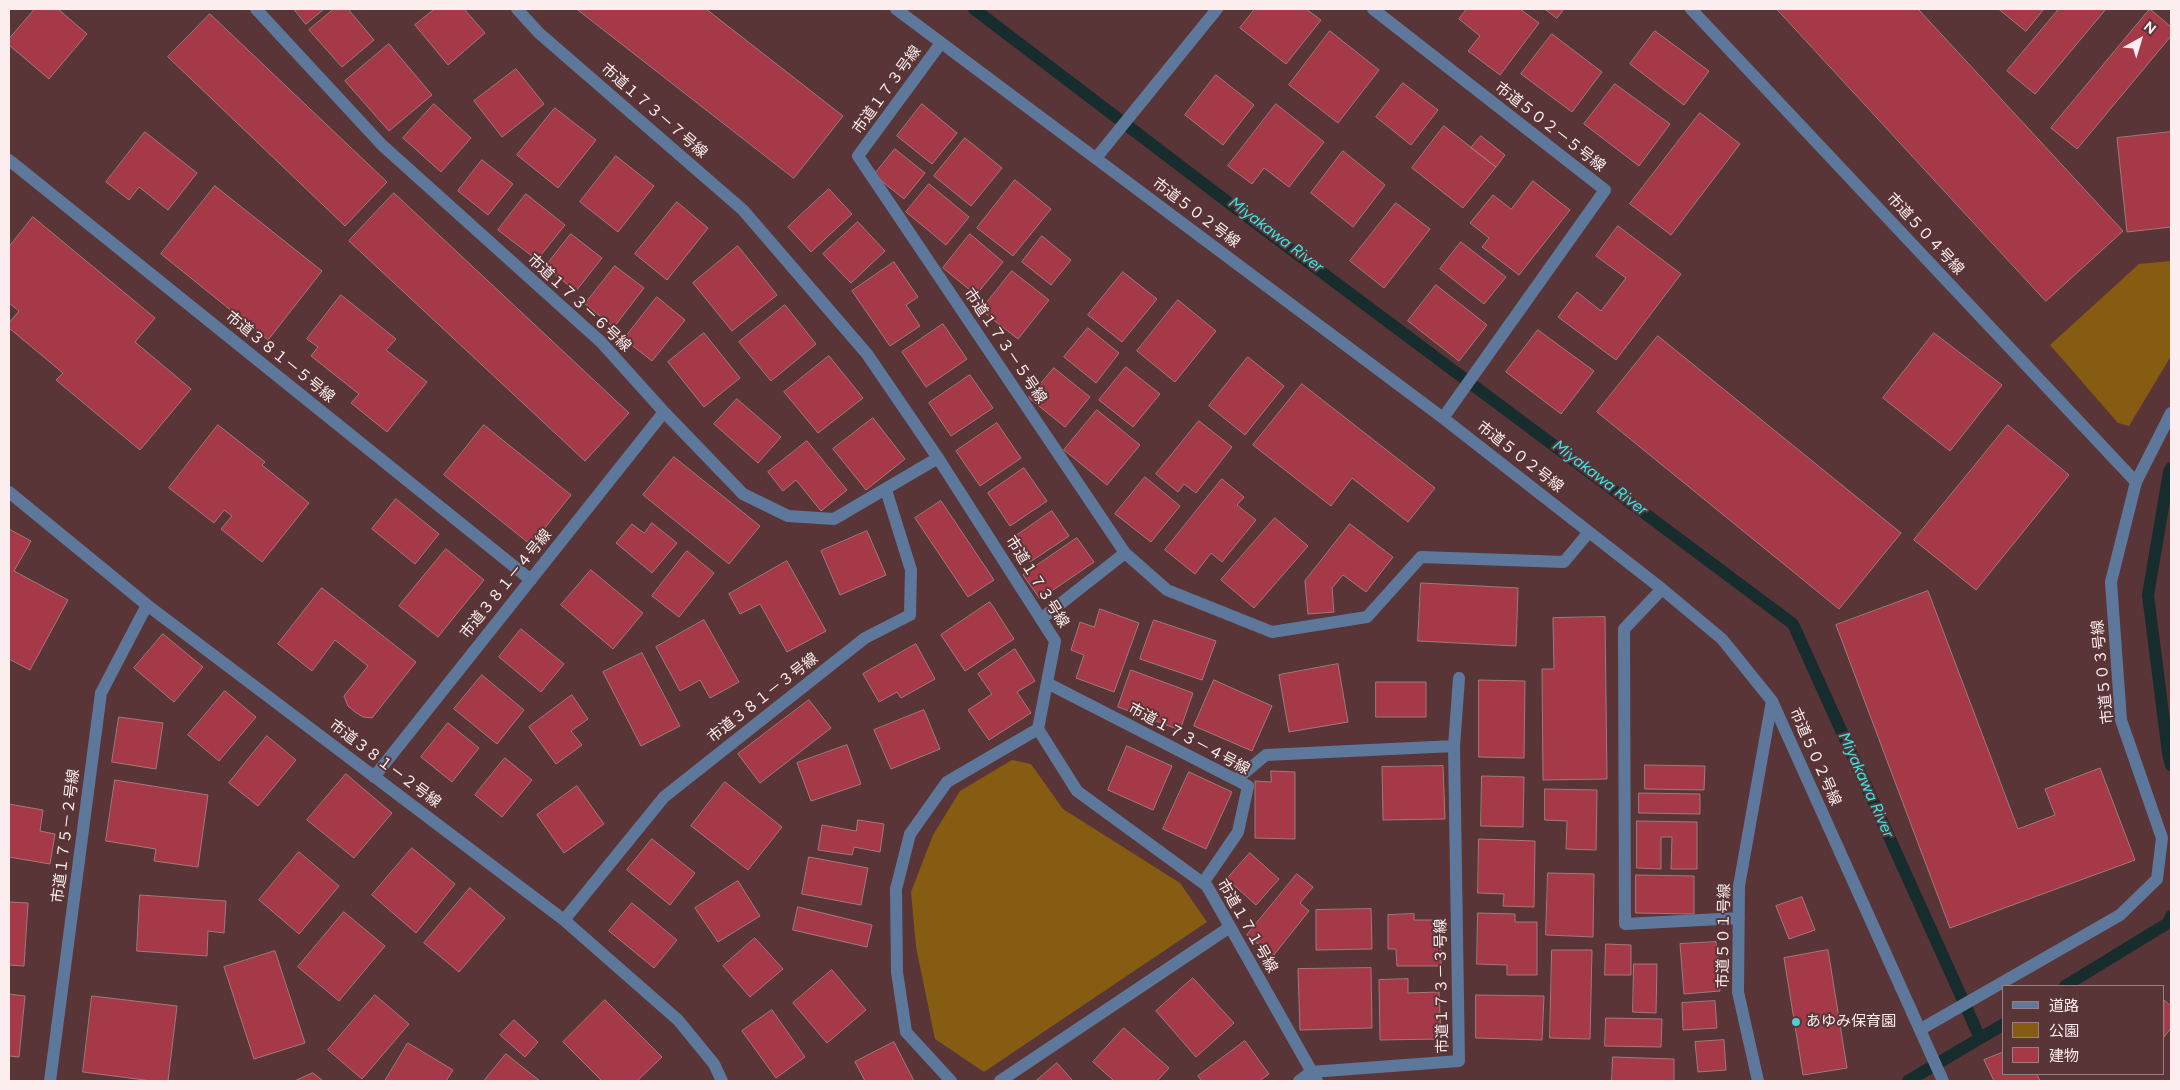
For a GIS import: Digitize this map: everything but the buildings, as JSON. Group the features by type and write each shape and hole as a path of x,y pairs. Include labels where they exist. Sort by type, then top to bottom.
{"street":[{"name":"市道１７３－６号線","path":"256,9 382,145 601,342 664,412 743,494 788,516 834,519 938,458"},
{"name":"市道１７３－７号線","path":"517,9 539,33 743,210 768,238"},
{"name":"市道５０２号線","path":"896,9 1443,418 1662,589 1722,639 1772,701 1924,1034 1943,1081"},
{"path":"1096,158 1217,9"},
{"name":"市道５０２－５号線","path":"1373,9 1605,190 1443,418"},
{"name":"市道５０４号線","path":"1691,9 2136,482"},
{"name":"市道１７３号線","path":"858,156 941,43"},
{"name":"市道１７３－５号線","path":"858,156 1125,553 1167,590 1272,632 1367,617 1421,557 1564,562 1589,532"},
{"name":"市道３８１－５号線","path":"9,160 531,580"},
{"name":"市道１７３号線","path":"768,238 867,354 938,458 1055,641 1038,729"},
{"name":"市道３８１－４号線","path":"374,777 664,412"},
{"name":"市道５０３号線","path":"1924,1034 1942,1017 2120,915 2156,879 2162,838 2121,720 2111,582 2136,482 2171,413"},
{"name":"市道３８１－３号線","path":"564,920 664,797 865,638 910,615 911,570 886,490"},
{"name":"市道３８１－２号線","path":"9,492 147,605 564,920 678,1020 714,1064 722,1081"},
{"path":"1041,619 1125,553"},
{"path":"1662,589 1624,629 1624,924 1739,918"},
{"name":"市道１７５－２号線","path":"50,1081 101,693 147,605"},
{"name":"市道１７３－３号線","path":"1314,1076 1459,1062 1454,746 1460,678"},
{"name":"市道１７３－４号線","path":"1047,683 1248,786 1238,832 1203,883"},
{"name":"市道５０１号線","path":"1758,1081 1738,992 1739,886 1772,701"},
{"path":"951,1081 906,1032 897,972 896,889 910,834 948,782 1038,729"},
{"name":"市道１７１号線","path":"1038,729 1077,791 1207,886 1314,1076"},
{"path":"1237,779 1266,756 1454,746"},
{"path":"1000,1081 1230,927"},
{"path":"1299,1081 1314,1076"}],"green space":[{"path":"2171,261 2171,356 2129,426 2118,423 2050,345 2139,264"},
{"path":"1012,760 1031,764 1063,809 1180,883 1207,922 984,1072 935,1039 916,947 911,892 933,835 960,791"}],"waterway":[{"name":"Miyakawa River","path":"974,9 1233,206 1793,624 1980,1038"},
{"path":"2171,468 2148,595 2171,765"},
{"path":"2067,985 2168,923 2171,916"},
{"name":"Miyakawa River","path":"1908,1081 2002,1025"}],"place":[{"name":"あゆみ保育園","path":"1796,1022"}]}
